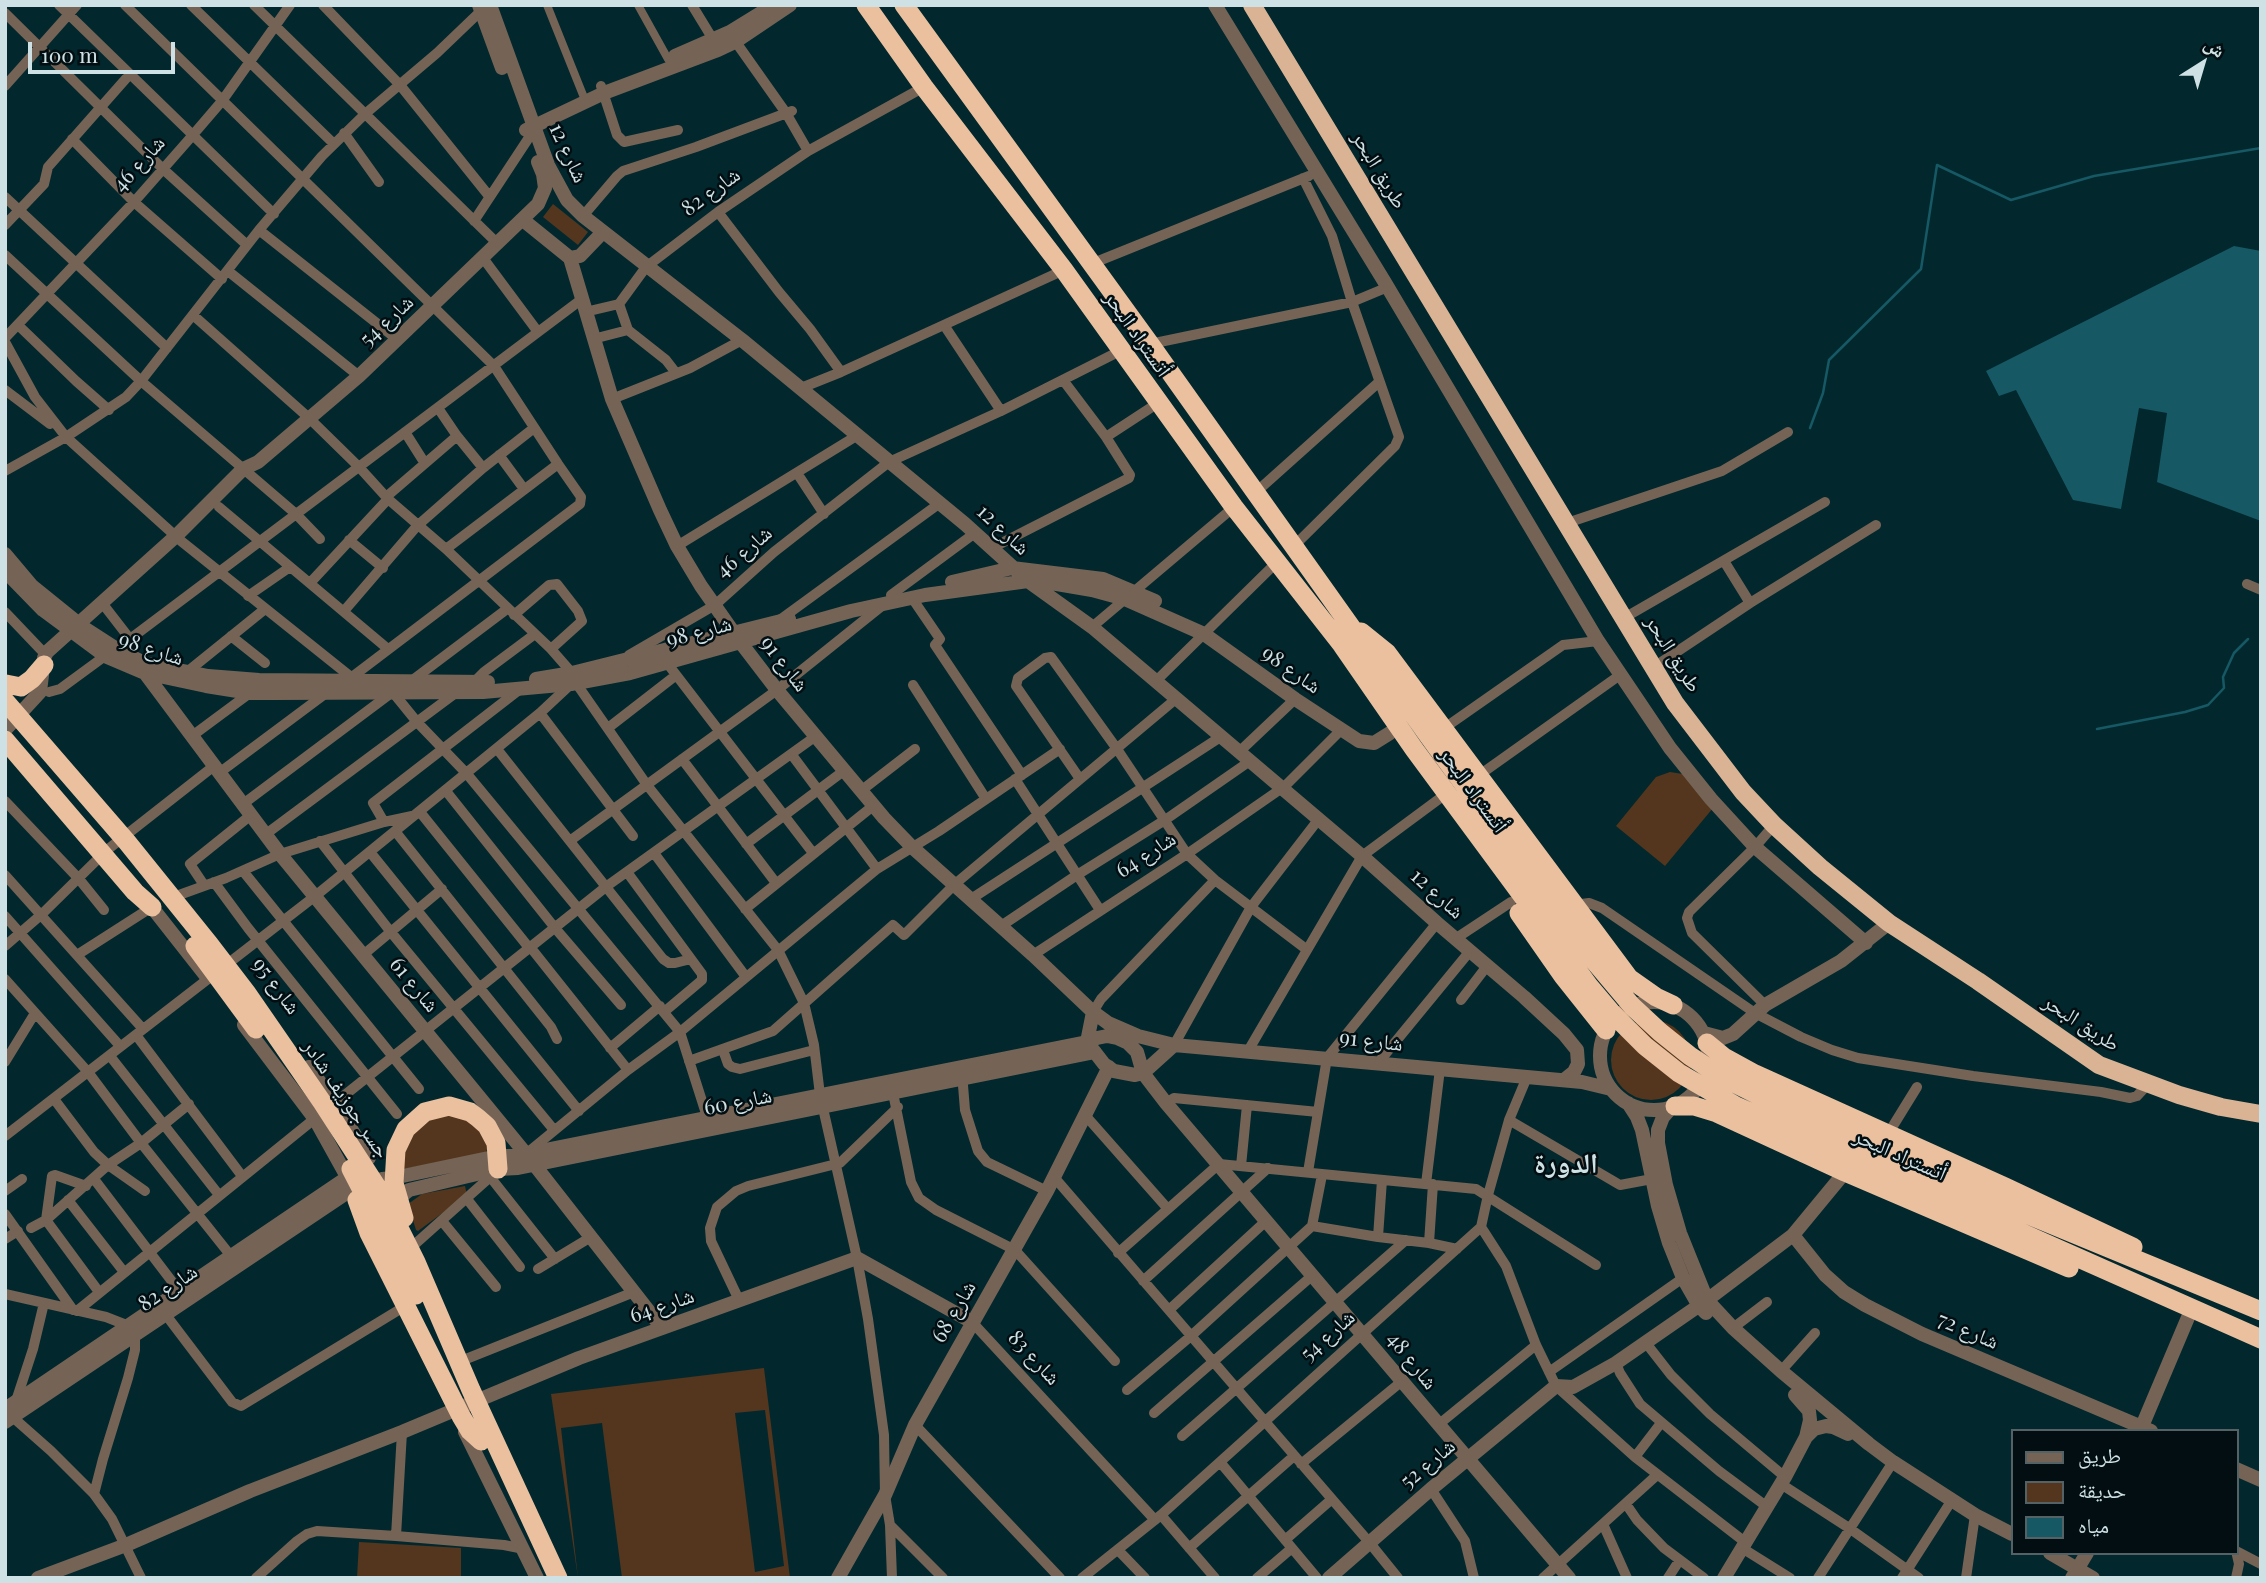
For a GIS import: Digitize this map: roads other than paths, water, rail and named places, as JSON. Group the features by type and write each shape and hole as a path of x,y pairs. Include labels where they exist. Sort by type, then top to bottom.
{"highway":[{"name":"أتستراد البحر","path":"866,5 1276,563 1342,645 1429,738"},
{"name":"أتستراد البحر","path":"904,5 1150,344 1429,738 1589,986 1645,1046 1679,1073 1735,1107 1994,1211 2108,1250 2261,1311"},
{"name":"طريق البحر","path":"1252,5 1675,703 1743,792 1820,867 1889,923 2099,1065 2221,1107 2260,1111"},
{"path":"1342,645 1353,680 1563,976 1603,1037"},
{"path":"12,697 32,679 44,660"},
{"name":"جسر جوزيف شادر","path":"12,697 246,992 323,1102 384,1198 415,1254 471,1390 558,1578"},
{"name":"جسر جوزيف شادر","path":"5,720 66,786 170,912 320,1117 399,1259 543,1578"},
{"path":"1429,738 1478,776 1629,978 1673,1005"},
{"path":"5,740 135,892 152,907"},
{"path":"1705,1038 1724,1057 1755,1074 2096,1228 2188,1280"},
{"path":"1730,1119 1725,1106 1726,1092 1734,1080 1755,1074"},
{"path":"415,1254 394,1183 396,1150 406,1129 425,1112 440,1107 459,1108 470,1112 487,1126 496,1143 496,1168"},
{"path":"1673,1107 1700,1107 2087,1276 2135,1293 2171,1299"},
{"path":"354,1190 369,1233 461,1416 481,1441"},
{"name":"أتستراد البحر","path":"1994,1211 2171,1299 2261,1339"}],"street":[{"path":"59,5 73,10 130,75 274,214"},
{"path":"5,390 63,435 178,538 349,679 580,504 582,497 494,366 125,5"},
{"path":"191,5 334,144"},
{"path":"254,5 498,244"},
{"name":"شارع 46","path":"5,340 192,136 222,100 290,5"},
{"path":"323,5 400,85 489,196"},
{"path":"547,5 583,95"},
{"path":"638,5 668,59"},
{"path":"692,5 714,41"},
{"path":"474,221 528,128 583,95 718,50 773,5"},
{"path":"528,128 668,59 735,35 790,5"},
{"path":"1215,5 1310,175 1388,287 1598,641 1670,748 1711,799 1755,847 1866,943"},
{"path":"5,471 109,410 141,381 259,230 334,144 484,7"},
{"name":"شارع 12","path":"484,7 545,181 543,195 538,204"},
{"path":"5,86 73,10"},
{"path":"5,13 163,169 247,245"},
{"path":"735,35 789,112 810,150"},
{"path":"5,225 44,184 48,167 130,75"},
{"name":"شارع 82","path":"619,304 646,267 718,212 810,150 924,87"},
{"path":"603,89 617,135 624,142 678,130"},
{"path":"583,216 623,171 789,112"},
{"name":"شارع 12","path":"528,128 567,200 583,216 743,340 940,503 1028,582 1092,627 1362,856 1564,1034"},
{"path":"344,134 379,182"},
{"path":"72,139 134,202 359,376"},
{"path":"1091,264 1310,175"},
{"path":"1294,546 1395,446 1399,437 1310,175"},
{"path":"5,197 167,348"},
{"path":"538,204 567,200"},
{"name":"شارع 54","path":"77,630 106,608 258,462 398,340 538,204"},
{"path":"718,212 841,372"},
{"path":"523,220 570,258 580,256 603,232"},
{"path":"259,230 398,340"},
{"path":"5,255 141,381 296,514 320,539"},
{"path":"483,258 538,332"},
{"name":"شارع 91","path":"570,258 612,399 677,546 715,605 777,690 873,806 912,847 1093,1012 1108,1023 1138,1036 1174,1045 1564,1080 1611,1089"},
{"path":"801,388 1063,270"},
{"path":"1150,344 1352,302 1388,287"},
{"path":"49,692 60,689 130,639 538,332 584,306 619,304 628,330 666,360 676,373"},
{"path":"193,315 309,418 387,498 446,549 551,649 648,786 778,950 804,1003 821,1101 868,1319 884,1435 885,1495 890,1525 892,1578"},
{"path":"18,325 109,410"},
{"path":"944,325 1001,411"},
{"path":"593,340 628,330"},
{"path":"5,340 35,397 63,435"},
{"path":"612,399 690,368 743,340"},
{"name":"شارع 46","path":"617,662 715,605 774,552 889,462 1001,411 1120,351"},
{"path":"992,548 1126,481 1130,475 1106,437 1063,380"},
{"path":"1255,493 1379,382"},
{"path":"1106,437 1158,403"},
{"path":"438,408 484,468"},
{"path":"344,611 417,526 534,428"},
{"path":"405,432 424,462"},
{"path":"1567,523 1722,471 1788,432"},
{"name":"شارع 46","path":"677,546 858,435"},
{"path":"310,583 387,498 424,462 457,436"},
{"path":"499,455 524,489"},
{"path":"5,456 17,465"},
{"path":"446,549 558,464"},
{"name":"شارع 54","path":"77,630 178,538 219,507 247,472"},
{"path":"797,472 824,514"},
{"path":"1624,618 1825,502"},
{"path":"777,622 940,503"},
{"path":"219,507 388,649"},
{"path":"1092,627 1234,507"},
{"path":"1654,667 1750,603 1876,525"},
{"path":"571,840 777,690 887,600 975,533"},
{"path":"349,540 383,568"},
{"path":"5,554 32,586 77,630"},
{"path":"1724,561 1750,603"},
{"path":"1156,681 1276,563"},
{"path":"248,596 290,567"},
{"name":"شارع 98","path":"411,687 457,692 519,690 630,673 667,663 777,622 887,600 1012,568 1103,579 1128,595"},
{"name":"شارع 98","path":"5,571 29,598 110,652 144,668 206,686 250,692 325,694 474,682 573,680 617,662 738,638 887,600 1028,582 1128,595 1178,611 1328,716 1341,730 1359,741 1379,741 1388,730"},
{"path":"411,687 549,585 557,584 578,611 582,621 551,649"},
{"path":"2248,584 2261,590"},
{"path":"912,598 940,639 935,645 1100,910"},
{"path":"106,608 130,639"},
{"path":"187,672 265,609"},
{"path":"5,612 44,660"},
{"path":"12,697 40,692 44,660 77,630"},
{"path":"12,697 44,701 49,692 51,659 77,630"},
{"name":"شارع 98","path":"1207,631 1295,699 1360,732 1388,730"},
{"path":"474,682 535,634"},
{"path":"232,636 265,663"},
{"path":"1429,738 1563,645 1598,641"},
{"path":"1080,779 1016,686 1018,678 1045,658 1051,657 1117,748 1187,855 1215,880 1306,949"},
{"path":"667,663 813,853"},
{"name":"شارع 98","path":"144,668 260,680 349,679 389,690"},
{"name":"شارع 61","path":"144,668 280,854 530,1159 662,1328"},
{"path":"1478,776 1620,675"},
{"path":"608,728 675,676"},
{"path":"5,1136 344,873 540,713 573,680"},
{"path":"913,685 986,799"},
{"path":"397,1114 258,940 190,864 247,810 389,690 467,774 680,1032 710,1124"},
{"path":"384,821 373,803 519,690"},
{"path":"192,736 250,692"},
{"path":"266,834 457,692"},
{"path":"5,946 130,831 325,694"},
{"path":"12,697 5,733 107,850 315,1119 383,1239 453,1411"},
{"name":"شارع 95","path":"12,697 130,831 231,961 335,1103 394,1202 415,1254 567,1578"},
{"path":"689,1061 773,1031 893,925 904,935 955,884 1177,698"},
{"path":"1001,926 1165,820 1245,757 1295,699"},
{"path":"540,713 633,836"},
{"name":"شارع 64","path":"1033,955 1187,855 1281,789 1341,730"},
{"path":"75,1311 607,886 816,736"},
{"path":"971,899 1222,736"},
{"path":"497,749 663,959 675,963 691,959"},
{"path":"530,1159 554,1130 680,1032 877,869 1060,749"},
{"path":"862,790 915,750"},
{"path":"792,755 877,869"},
{"path":"682,759 776,883"},
{"path":"746,844 845,770"},
{"path":"446,791 621,1006"},
{"path":"1248,1051 1362,856 1439,799"},
{"path":"5,801 79,878 104,910"},
{"path":"745,909 873,806"},
{"path":"178,895 280,854 384,821 417,814"},
{"path":"417,814 531,948 628,1070"},
{"path":"1215,880 1101,999 1093,1012 1091,1047 1109,1067 1126,1074 1143,1073 1174,1045 1251,907 1318,820"},
{"path":"1760,1009 1692,933 1687,918 1689,912 1774,825"},
{"path":"395,831 551,1027 557,1039"},
{"path":"320,841 390,931 554,1130"},
{"path":"370,852 579,1111"},
{"path":"653,853 746,977"},
{"path":"243,871 419,1089"},
{"path":"610,1048 702,980 702,974 627,872"},
{"path":"5,875 77,955 139,1032 242,1176"},
{"path":"363,955 442,889"},
{"path":"1455,939 1511,902"},
{"path":"1574,905 1589,903 1602,908 1801,1037 1858,1058 2130,1098 2137,1096 2148,1084"},
{"path":"77,955 152,907"},
{"path":"5,916 120,1046"},
{"path":"1308,1172 1326,1058 1437,923"},
{"path":"1705,1038 1723,1038 1733,1034 1760,1009 1821,974 1866,943 1889,923"},
{"path":"1378,1063 1470,951"},
{"path":"1461,1000 1487,965"},
{"path":"5,979 88,1072 231,1256"},
{"path":"1673,1107 1649,1110 1628,1103 1611,1089 1601,1068 1603,1037 1613,1019 1635,1005 1660,1002 1686,1011 1696,1021 1705,1038 1709,1056 1703,1081 1696,1091 1663,1117 1658,1130 1666,1185 1703,1303 1893,1462 1975,1515 2010,1533"},
{"path":"7,1053 36,1013"},
{"path":"1564,1034 1583,1043 1603,1037"},
{"path":"1564,1034 1575,1046 1579,1060 1574,1072 1564,1080"},
{"name":"شارع 60","path":"394,1202 409,1190 530,1159 821,1101 894,1094 962,1073 1091,1047 1107,1036 1128,1043 1137,1052 1143,1073"},
{"path":"723,1050 728,1064 740,1069 814,1050"},
{"path":"110,1056 219,1195"},
{"name":"شارع 68","path":"838,1578 885,1495 915,1425 1015,1250 1109,1067"},
{"path":"1429,1242 1430,1184 1440,1069"},
{"path":"962,1073 965,1110 978,1151 987,1162 1050,1184 1169,1310 1398,1578"},
{"name":"شارع 48","path":"1143,1073 1241,1193 1569,1578"},
{"path":"1527,1077 1509,1120 1481,1227 1506,1266 1536,1345 1553,1379 1634,1457 1743,1545 1790,1578"},
{"path":"1888,1134 1917,1087"},
{"path":"738,1300 711,1241 710,1228 717,1207 736,1191 748,1186 836,1165 848,1157 878,1125 894,1094"},
{"path":"894,1094 911,1182 919,1198 1015,1250 1115,1361"},
{"path":"1166,1103 1174,1098 1318,1112"},
{"path":"54,1100 94,1152 145,1191"},
{"path":"1628,1103 1639,1123 1664,1226 1684,1278 1703,1303 1807,1406 1810,1420 1806,1437 1783,1480 1724,1578"},
{"path":"31,1228 46,1220 108,1165 141,1143 189,1104"},
{"path":"1241,1166 1247,1105"},
{"path":"1085,1115 1168,1209"},
{"path":"1509,1120 1620,1185 1652,1179"},
{"path":"1118,1253 1219,1164 1476,1189 1596,1265"},
{"path":"415,1254 442,1221 496,1168 555,1259"},
{"name":"شارع 60","path":"382,1179 496,1168"},
{"path":"1143,1281 1268,1168"},
{"path":"1553,1379 1573,1387 1616,1363 1703,1303 1793,1235 1845,1172"},
{"path":"1127,1390 1312,1226 1322,1174"},
{"path":"99,1292 46,1220 53,1176 90,1182 180,1292"},
{"path":"5,1191 22,1179"},
{"path":"1378,1237 1382,1180"},
{"path":"354,1190 349,1203 537,1578"},
{"name":"شارع 82","path":"9,1413 132,1331 180,1292 231,1256 312,1209 354,1190"},
{"path":"467,1199 520,1267"},
{"path":"68,1200 124,1272"},
{"name":"شارع 82","path":"132,1331 166,1315 312,1209"},
{"path":"5,1213 75,1311"},
{"path":"442,1221 496,1287"},
{"path":"1169,1310 1266,1221"},
{"path":"1312,1226 1429,1242 1457,1249"},
{"name":"شارع 54","path":"1082,1578 1158,1518 1481,1227"},
{"path":"5,1239 18,1231"},
{"name":"شارع 72","path":"1793,1235 1825,1275 1844,1292 1866,1306 1922,1334 2144,1429"},
{"path":"538,1269 591,1237"},
{"path":"1182,1436 1406,1240"},
{"name":"شارع 64","path":"126,1545 250,1491 402,1432 579,1358 856,1258"},
{"name":"شارع 83","path":"856,1258 972,1322 1215,1578"},
{"path":"1154,1413 1313,1275"},
{"path":"1553,1379 1684,1278"},
{"path":"466,1359 634,1292"},
{"path":"5,1294 106,1317 132,1331 135,1350 94,1494"},
{"path":"1733,1328 1767,1302"},
{"path":"44,1303 33,1349 9,1413 94,1494 126,1545 141,1578"},
{"path":"166,1315 232,1402 241,1406 402,1308"},
{"path":"2144,1429 2192,1308"},
{"path":"1781,1371 1815,1332"},
{"path":"1646,1343 1671,1375 1783,1480 1849,1528 1905,1574 1919,1578"},
{"path":"1438,1425 1536,1345"},
{"path":"1616,1363 1640,1404 1718,1471 1766,1506"},
{"name":"شارع 52","path":"1329,1578 1553,1379"},
{"path":"1189,1548 1248,1496 1401,1382"},
{"path":"1634,1457 1661,1423"},
{"path":"915,1425 1059,1577"},
{"path":"1806,1437 1814,1429 1833,1427 1869,1444"},
{"path":"396,1535 402,1432"},
{"path":"1220,1462 1317,1578"},
{"path":"1818,1578 1893,1462"},
{"path":"2238,1470 2261,1480"},
{"path":"1543,1578 1657,1475"},
{"path":"1431,1489 1465,1541 1474,1578"},
{"path":"1257,1578 1332,1499"},
{"path":"1905,1574 1952,1500"},
{"path":"1626,1504 1650,1535 1679,1561 1704,1578"},
{"path":"1966,1578 1975,1515"},
{"path":"1603,1524 1627,1578"},
{"path":"890,1525 943,1578"},
{"path":"256,1578 297,1541 317,1531 396,1535 524,1549"},
{"path":"504,1545 515,1531"},
{"path":"38,1578 126,1545"},
{"path":"1118,1550 1145,1578"},
{"path":"2238,1552 2261,1564"},
{"path":"2053,1555 2076,1573 2093,1578"},
{"path":"2076,1573 2086,1555"},
{"path":"2236,1578 2239,1564 2237,1555"},
{"path":"1668,1578 1679,1561"}],"water":[{"path":"2234,246 2261,251 2261,521 2157,482 2167,413 2139,408 2121,509 2073,500 2016,390 1999,396 1986,371"}],"waterway":[{"path":"1810,428 1823,393 1829,360 1921,269 1937,165 2011,200 2094,176 2261,148"},
{"path":"2097,729 2208,705 2224,688 2223,677 2234,653 2248,639"}],"district":[{"name":"الدورة","path":"1566,1164"}]}
